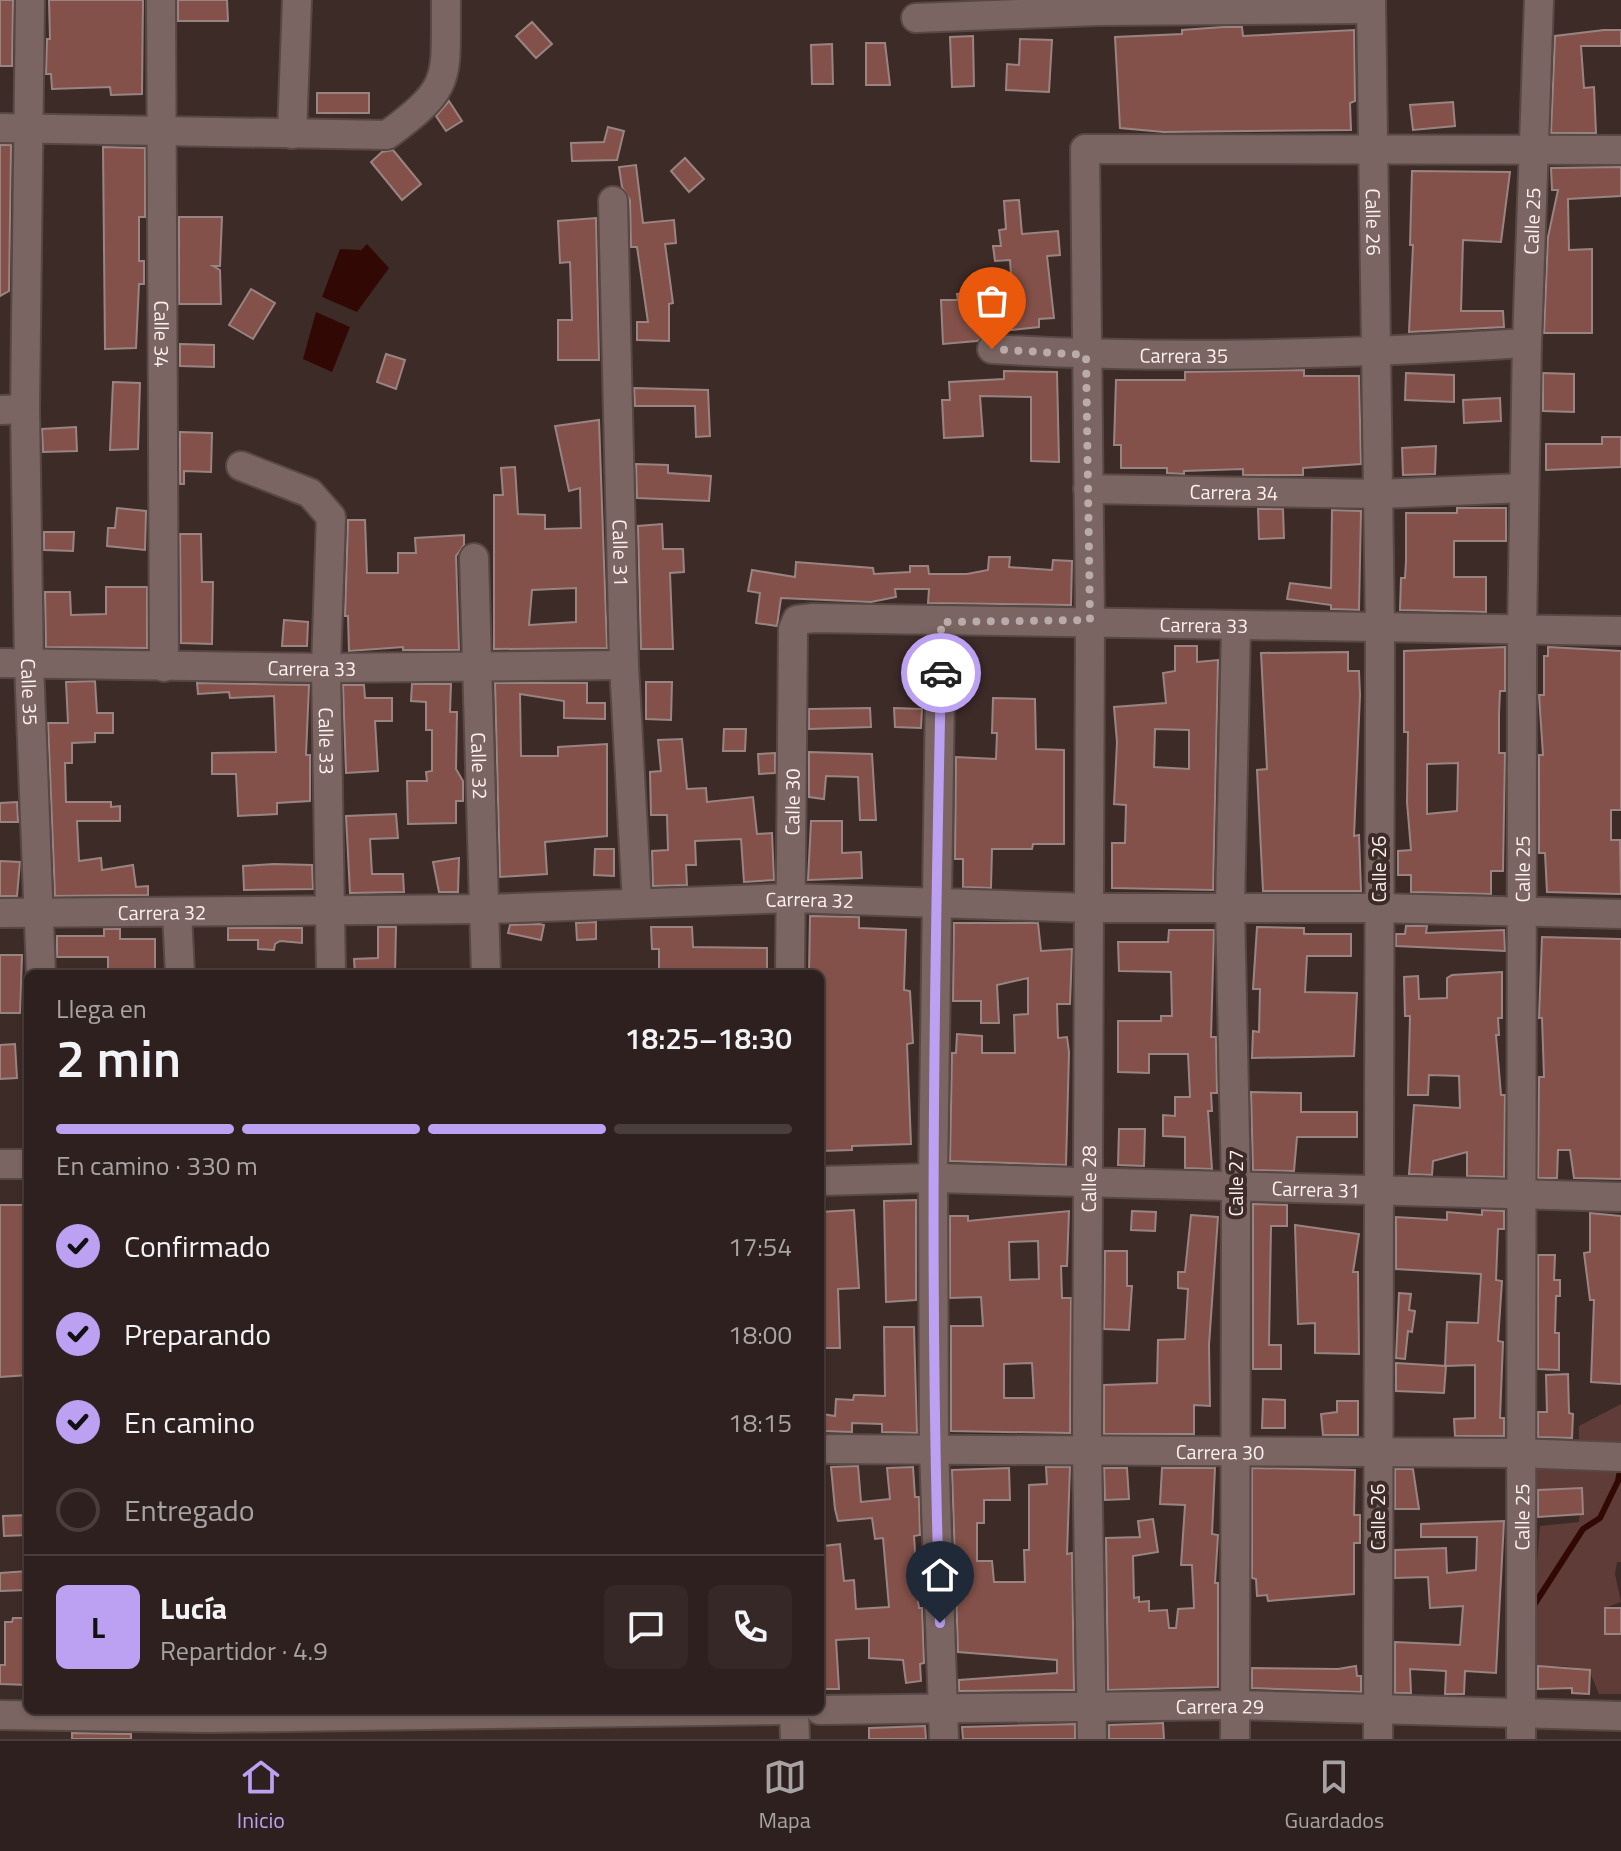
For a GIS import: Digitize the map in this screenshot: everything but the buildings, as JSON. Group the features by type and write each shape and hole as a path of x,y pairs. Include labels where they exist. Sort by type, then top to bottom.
{"street":[{"name":"Calle 35","path":"30,0 31,129 13,410 29,664 41,970"},
{"name":"Calle 34","path":"161,0 164,667"},
{"path":"292,134 297,0"},
{"path":"0,128 387,135 427,106 445,76 446,0"},
{"name":"Calle 25","path":"1522,1726 1522,631 1527,343 1539,0"},
{"path":"916,18 1098,6 1371,5"},
{"name":"Calle 26","path":"1371,5 1380,629 1378,1739"},
{"path":"1372,148 1621,150"},
{"name":"Calle 28","path":"1092,1739 1087,1450 1090,620 1085,149 1372,148"},
{"name":"Calle 31","path":"613,201 624,665 637,903"},
{"name":"Carrera 35","path":"992,349 1086,355 1377,353 1527,343"},
{"name":"Calle 33","path":"241,466 310,493 331,517 326,668 331,970"},
{"name":"Carrera 34","path":"1088,489 1379,494 1524,488"},
{"name":"Calle 32","path":"474,558 486,970"},
{"name":"Carrera 33","path":"793,629 797,620 808,618 941,622 1090,620 1380,629 1621,631"},
{"path":"941,622 933,1178 934,1448 944,1739"},
{"name":"Calle 27","path":"1235,1739 1236,1186 1230,907 1236,626"},
{"name":"Calle 30","path":"790,970 793,629"},
{"name":"Carrera 33","path":"0,663 326,668 624,665"},
{"name":"Carrera 32","path":"0,913 486,909 791,898 937,900 1089,908 1378,908 1621,914"},
{"path":"177,913 180,970"},
{"path":"0,1164 24,1164"},
{"name":"Carrera 31","path":"824,1181 933,1178 1621,1197"},
{"name":"Carrera 30","path":"824,1449 1377,1455 1520,1453 1621,1457"},
{"name":"Carrera 29","path":"824,1710 1236,1705 1379,1708 1522,1726 1621,1716"},
{"path":"0,1715 63,1721 355,1722 648,1721 733,1714"},
{"path":"794,1714 795,1739"}],"shaded area":[{"path":"367,244 389,268 357,312 322,297 340,249 361,250"},
{"path":"316,312 350,327 332,372 303,359"},
{"path":"1621,1404 1621,1562 1617,1562 1615,1574 1621,1602 1605,1608 1605,1633 1621,1634 1621,1694 1599,1694 1589,1670 1562,1666 1533,1668 1527,1580 1536,1573 1540,1526 1579,1522 1582,1488 1526,1492 1526,1463 1579,1444 1579,1426"}],"waterway":[{"path":"1534,1611 1534,1605 1583,1529 1600,1518 1618,1481 1621,1465"}],"way so far":[{"path":"941,673 941,622 1090,620 1086,355 992,349"}],"route":[{"path":"940,1623 934,1448 933,1178 941,673"}]}
